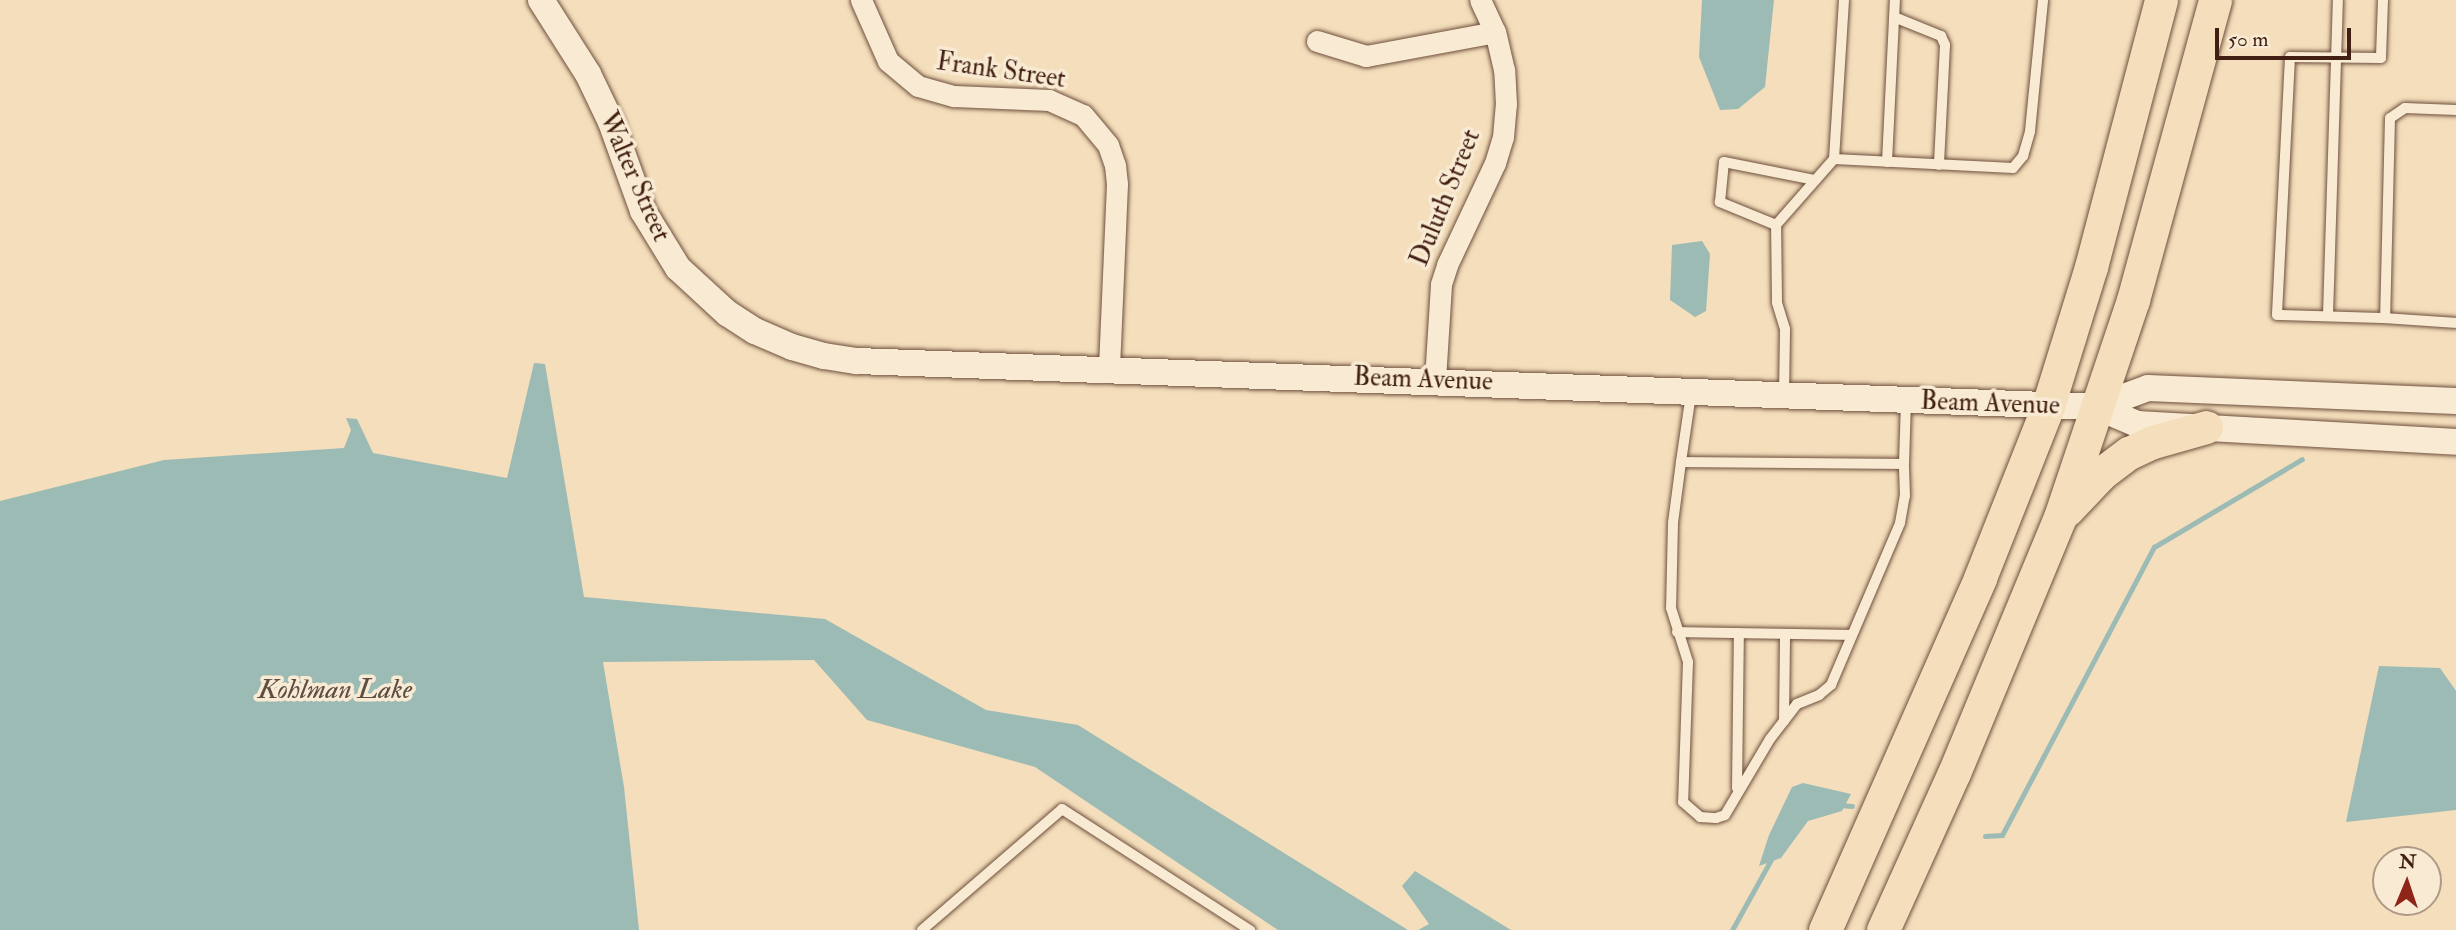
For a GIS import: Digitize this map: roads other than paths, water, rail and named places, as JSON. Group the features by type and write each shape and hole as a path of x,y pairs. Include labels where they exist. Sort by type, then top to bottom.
{"main road":[{"path":"1825,930 1980,578 2048,406 2091,267 2161,0"},
{"path":"1883,930 1954,773 2060,517 2133,300 2215,0"},
{"path":"2060,517 2102,473 2129,453 2153,442 2206,427"}],"street":[{"name":"Walter Street","path":"541,0 588,74 611,122 643,211 659,240 701,292 754,331"},
{"name":"Frank Street","path":"861,0 888,61 918,86 954,96 1049,100 1083,115 1108,145 1117,184 1109,370"},
{"name":"Duluth Street","path":"1435,380 1441,284 1454,249 1485,187 1503,137 1506,104 1504,70 1495,32 1480,0"},
{"path":"1317,41 1366,56 1495,32"},
{"name":"Beam Avenue","path":"754,331 792,347 857,360 1435,380 2048,406 2097,407 2148,388 2456,401"},
{"name":"Beam Avenue","path":"2097,407 2137,424 2456,442"}],"lane":[{"path":"1784,395 1785,329 1777,302 1776,225 1834,159 1844,0"},
{"path":"1887,162 1895,0"},
{"path":"1834,159 2012,168 2023,156 2030,131 2042,0"},
{"path":"2328,315 2334,58 2338,0"},
{"path":"2383,0 2381,58 2290,57 2277,315 2328,315 2456,323"},
{"path":"1894,17 1941,36 1945,46 1939,165"},
{"path":"2385,318 2390,118 2405,108 2456,110"},
{"path":"1776,225 1720,202 1724,162 1815,180"},
{"path":"1692,391 1688,400 1672,523 1671,608 1688,662 1683,802 1700,817 1716,818 1725,815 1737,792 1797,704 1819,695 1831,685 1900,523 1905,496 1906,401"},
{"path":"1681,462 1904,464"},
{"path":"1677,632 1852,635"},
{"path":"1737,792 1740,633"},
{"path":"1784,721 1786,634"},
{"path":"922,930 1062,809 1250,930"}],"water":[{"path":"1702,0 1774,0 1765,87 1738,109 1720,110 1699,57"},
{"path":"1702,241 1710,254 1706,311 1695,317 1670,300 1672,245"},
{"name":"Kohlman Lake","path":"534,363 545,364 584,597 825,619 986,710 1078,725 1408,930 1278,930 1035,767 867,720 814,660 603,662 624,787 639,930 0,930 0,501 164,460 344,448 351,430 346,418 357,419 373,453 507,478"},
{"path":"2379,666 2440,668 2456,691 2456,810 2346,822"},
{"path":"1803,783 1851,794 1842,811 1808,821 1781,858 1759,866 1769,835 1792,787"},
{"path":"1415,871 1511,930 1418,930 1429,924 1402,886"}],"waterway":[{"path":"1985,836 2002,835 2154,547 2302,459"},
{"path":"1838,805 1852,806"},
{"path":"1732,930 1773,856"}]}
